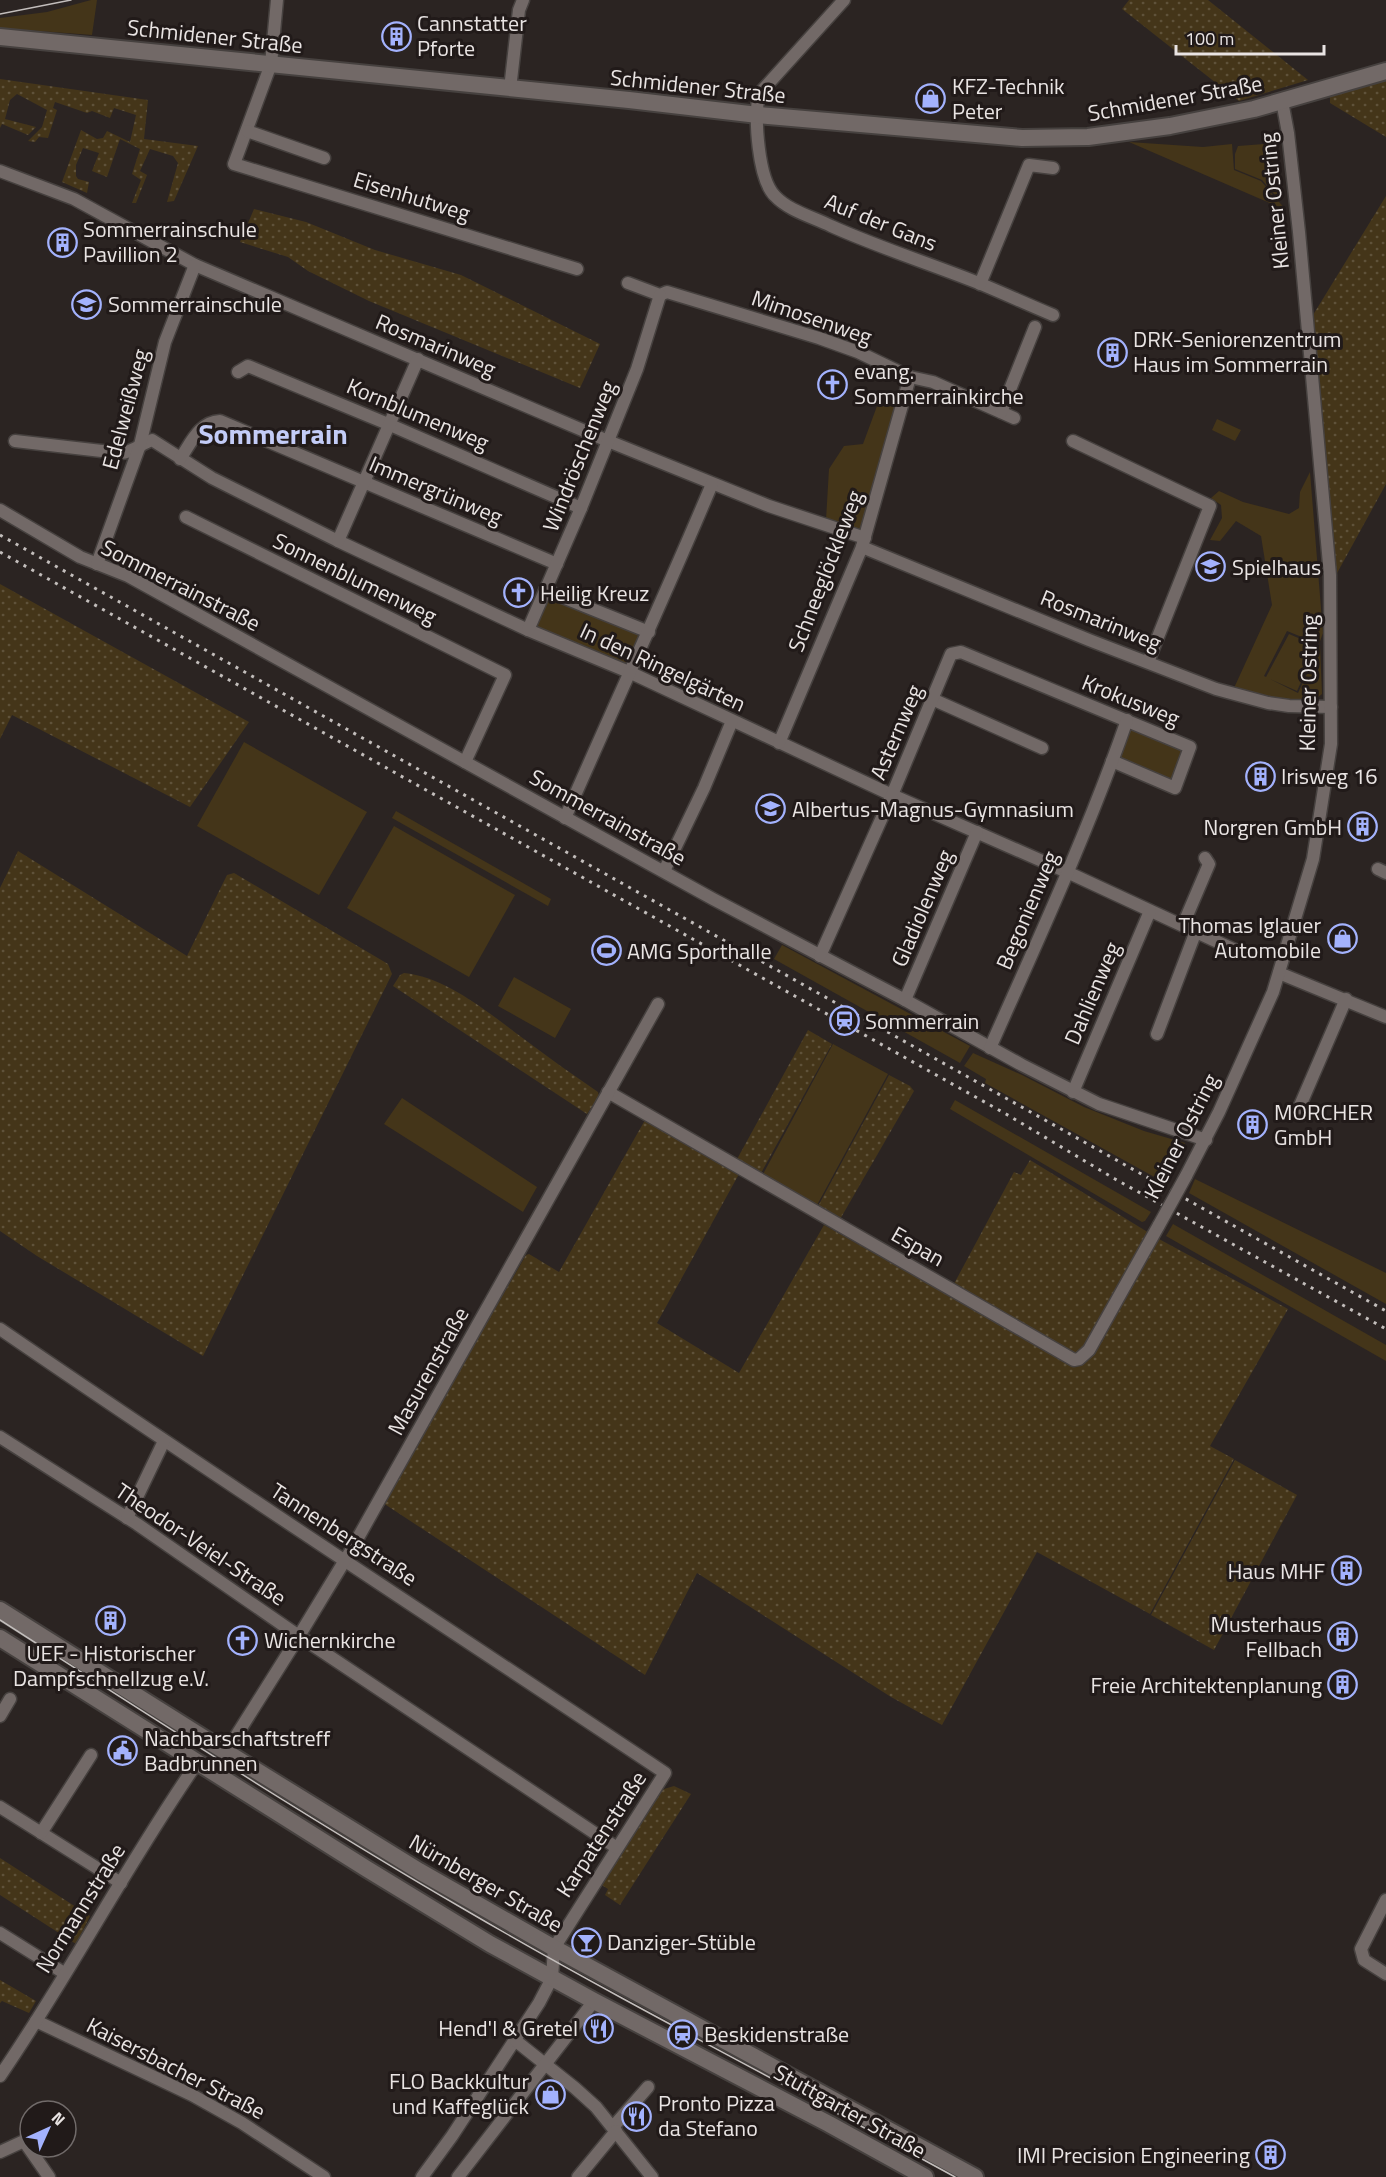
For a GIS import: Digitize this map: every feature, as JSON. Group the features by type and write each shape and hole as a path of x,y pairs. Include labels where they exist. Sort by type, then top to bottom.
{"main road":[{"name":"Schmidener Straße","path":"0,37 728,112 998,137 1054,138 1123,134 1237,113 1386,71"},
{"name":"Nürnberger Straße","path":"0,1610 418,1871 554,1948 969,2174"},
{"path":"0,1638 376,1875 517,1959 594,2001"},
{"path":"517,1959 533,1961 542,1959 554,1948"},
{"path":"552,1978 565,1966 589,1967"},
{"name":"Stuttgarter Straße","path":"594,2001 790,2103 925,2177"}],"street":[{"path":"277,0 271,64 247,131 324,158"},
{"path":"510,89 519,10 523,0"},
{"path":"728,112 744,106 759,94 844,0"},
{"name":"Auf der Gans","path":"759,94 760,163 765,181 774,196 785,205 862,240 980,284 1053,315"},
{"name":"Kleiner Ostring","path":"1157,1229 1206,1140 1273,992 1313,859 1331,744 1330,575 1299,232 1288,133 1282,101"},
{"name":"Eisenhutweg","path":"247,131 234,165 577,269"},
{"path":"980,284 1029,165 1053,168"},
{"name":"Rosmarinweg","path":"0,171 74,200 195,265 608,441 813,522 1089,640 1216,688 1268,703 1330,707"},
{"name":"Edelweißweg","path":"97,564 140,444 165,342 195,265"},
{"name":"Mimosenweg","path":"628,283 660,295 667,292 819,338 858,352 910,377 933,382 1014,418"},
{"name":"Windröschenweg","path":"528,630 581,508 637,369 660,295"},
{"path":"1001,411 1035,327"},
{"path":"338,541 418,359"},
{"name":"Kornblumenweg","path":"238,372 248,366 581,508"},
{"name":"Schneeglöckleweg","path":"779,743 863,543 910,377"},
{"name":"Immergrünweg","path":"180,459 202,427 212,421 220,421 557,564"},
{"name":"In den Ringelgärten","path":"15,441 129,453 140,444 152,440 212,478 338,541 528,630 629,672 892,795 1067,872 1235,950"},
{"path":"1073,441 1210,506 1148,662"},
{"path":"565,818 649,632 712,484"},
{"name":"Sommerrainstraße","path":"0,510 80,557 128,576 565,818 1073,1092 1126,1114 1206,1140"},
{"name":"Sonnenblumenweg","path":"186,517 505,675 465,762"},
{"path":"545,590 649,632"},
{"name":"Krokusweg","path":"951,654 961,652 1190,747 1175,788 1112,761"},
{"name":"Asternweg","path":"820,956 892,795 951,654"},
{"path":"932,699 1042,748"},
{"name":"Begonienweg","path":"990,1048 1067,872 1127,720"},
{"path":"664,871 700,798 732,721"},
{"name":"Gladiolenweg","path":"905,1000 977,832"},
{"path":"1183,926 1209,864 1205,858"},
{"name":"Dahlienweg","path":"1073,1092 1150,911"},
{"path":"1157,1034 1196,932"},
{"path":"1279,973 1386,1017"},
{"path":"1299,1108 1346,999"},
{"name":"Masurenstraße","path":"226,1752 345,1559 658,1004"},
{"name":"Espan","path":"608,1092 1074,1360 1085,1356 1089,1350 1157,1229"},
{"name":"Tannenbergstraße","path":"0,1329 164,1442 345,1559 665,1773"},
{"name":"Theodor-Veiel-Straße","path":"0,1437 127,1518 617,1848"},
{"path":"127,1518 164,1442"},
{"path":"0,1716 10,1699"},
{"path":"41,1833 91,1755"},
{"name":"Normannstraße","path":"0,2076 197,1763"},
{"name":"Karpatenstraße","path":"554,1948 665,1773"},
{"path":"0,1807 121,1883"},
{"path":"1386,1900 1360,1949 1364,1960 1386,1974"},
{"path":"0,1933 64,1973"},
{"path":"422,2177 516,2041 552,1978 554,1948"},
{"path":"458,2177 594,2001"},
{"name":"Kaisersbacher Straße","path":"36,2021 192,2095 242,2123 324,2177"},
{"path":"516,2041 596,2107 652,2177"},
{"path":"0,2051 12,2058"},
{"path":"578,2177 648,2087"},
{"path":"0,2152 24,2141 49,2177"}],"shaded area":[{"path":"97,0 92,35 0,28 0,18 47,12"},
{"path":"1129,0 1208,0 1308,80 1239,101 1122,9"},
{"path":"0,79 148,100 144,139 198,146 174,201 167,202 178,163 173,156 150,149 140,171 147,175 136,203 132,203 141,180 132,174 140,149 120,139 107,177 92,171 99,153 83,148 76,165 76,176 78,179 89,182 87,193 62,182 81,130 97,139 103,138 107,131 130,142 136,115 114,108 110,118 55,102 53,108 57,110 48,138 39,137 35,142 28,141 42,127 47,110 17,94 10,100 5,119 36,127 28,135 2,124 0,128"},
{"path":"1386,81 1386,137 1330,103 1330,95"},
{"path":"1129,142 1203,147 1232,144 1234,170 1261,181 1286,210"},
{"path":"1264,144 1276,167 1280,201 1262,180 1235,169 1235,154 1238,146"},
{"path":"1386,196 1386,484 1336,575 1313,315"},
{"path":"254,209 306,222 375,250 461,275 600,344 580,388 369,301 308,271 288,257 240,242"},
{"path":"880,398 896,406 859,533 826,520 829,469 844,446 863,444"},
{"path":"1217,419 1241,430 1235,441 1212,430"},
{"path":"1310,472 1323,633 1319,644 1287,631 1264,676 1266,677 1289,634 1317,646 1297,691 1270,679 1298,693 1320,645 1322,694 1312,702 1287,700 1234,688 1272,605 1261,536 1236,521 1220,541 1210,540 1222,518 1221,505 1211,498 1219,491 1243,502 1289,514 1299,508 1300,492"},
{"path":"0,584 249,722 190,807 12,715 0,739"},
{"path":"545,590 649,632 629,672 528,630"},
{"path":"1127,720 1190,747 1175,788 1112,761"},
{"path":"244,742 367,812 319,895 197,826"},
{"path":"396,811 551,899 548,906 392,818"},
{"path":"394,826 515,895 469,977 347,908"},
{"path":"18,851 187,956 227,875 234,873 388,964 392,974 203,1356 37,1256 0,1231 0,888"},
{"path":"782,945 970,1046 960,1063 774,959"},
{"path":"404,973 436,981 467,998 598,1092 599,1096 587,1114 393,986"},
{"path":"514,977 571,1009 555,1038 498,1006"},
{"path":"808,1030 832,1044 760,1175 736,1161"},
{"path":"833,1044 888,1074 816,1207 762,1176"},
{"path":"973,1053 1084,1107 1144,1131 1185,1143 1167,1184 985,1083 986,1079 964,1066"},
{"path":"889,1075 910,1086 914,1091 839,1221 817,1208"},
{"path":"402,1098 537,1187 523,1212 384,1124"},
{"path":"955,1100 1151,1212 1142,1222 950,1109"},
{"path":"645,1120 739,1174 657,1323 739,1373 824,1225 948,1295 1014,1172 1021,1175 1030,1160 1159,1239 1288,1309 1210,1446 1234,1459 1150,1614 1037,1552 942,1725 891,1697 697,1573 645,1675 383,1503 526,1255 529,1254 559,1272"},
{"path":"1195,1179 1386,1273 1386,1304 1189,1193"},
{"path":"1173,1224 1386,1345 1386,1361 1166,1236"},
{"path":"1235,1460 1297,1495 1214,1650 1151,1615"},
{"path":"674,1786 691,1794 620,1905 605,1895 608,1889 600,1884 660,1792"},
{"path":"0,1858 90,1916 76,1944 0,1895"},
{"path":"0,1980 36,2001 29,2013 2,2001 0,2003"}],"tram line":[{"path":"0,14 71,0"},
{"path":"0,1620 288,1803 462,1908 646,2011 955,2177"}],"railway":[{"path":"0,535 1386,1311"},
{"path":"0,552 1386,1329"}],"place":[{"name":"Cannstatter Pforte","path":"396,36"},
{"name":"KFZ-Technik Peter","path":"931,99"},
{"name":"Sommerrainschule Pavillion 2","path":"62,242"},
{"name":"Sommerrainschule","path":"87,304"},
{"name":"DRK-Seniorenzentrum Haus im Sommerrain","path":"1112,352"},
{"name":"evang. Sommerrainkirche","path":"833,384"},
{"name":"Spielhaus","path":"1211,567"},
{"name":"Heilig Kreuz","path":"519,593"},
{"name":"Irisweg 16","path":"1260,776"},
{"name":"Albertus-Magnus-Gymnasium","path":"771,809"},
{"name":"Norgren GmbH","path":"1363,827"},
{"name":"Thomas Iglauer Automobile","path":"1342,938"},
{"name":"AMG Sporthalle","path":"606,951"},
{"name":"Sommerrain","path":"844,1021"},
{"name":"MORCHER GmbH","path":"1253,1125"},
{"name":"Haus MHF","path":"1346,1571"},
{"name":"UEF - Historischer Dampfschnellzug e.V.","path":"111,1621"},
{"name":"Musterhaus Fellbach","path":"1343,1637"},
{"name":"Wichernkirche","path":"243,1640"},
{"name":"Freie Architektenplanung","path":"1343,1685"},
{"name":"Nachbarschaftstreff Badbrunnen","path":"123,1751"},
{"name":"Danziger-Stüble","path":"586,1942"},
{"name":"Hend'l & Gretel","path":"599,2028"},
{"name":"Beskidenstraße","path":"683,2034"},
{"name":"FLO Backkultur und Kaffeglück","path":"550,2094"},
{"name":"Pronto Pizza da Stefano","path":"637,2116"},
{"name":"IMI Precision Engineering","path":"1271,2155"}],"district":[{"name":"Sommerrain","path":"273,433"}]}
